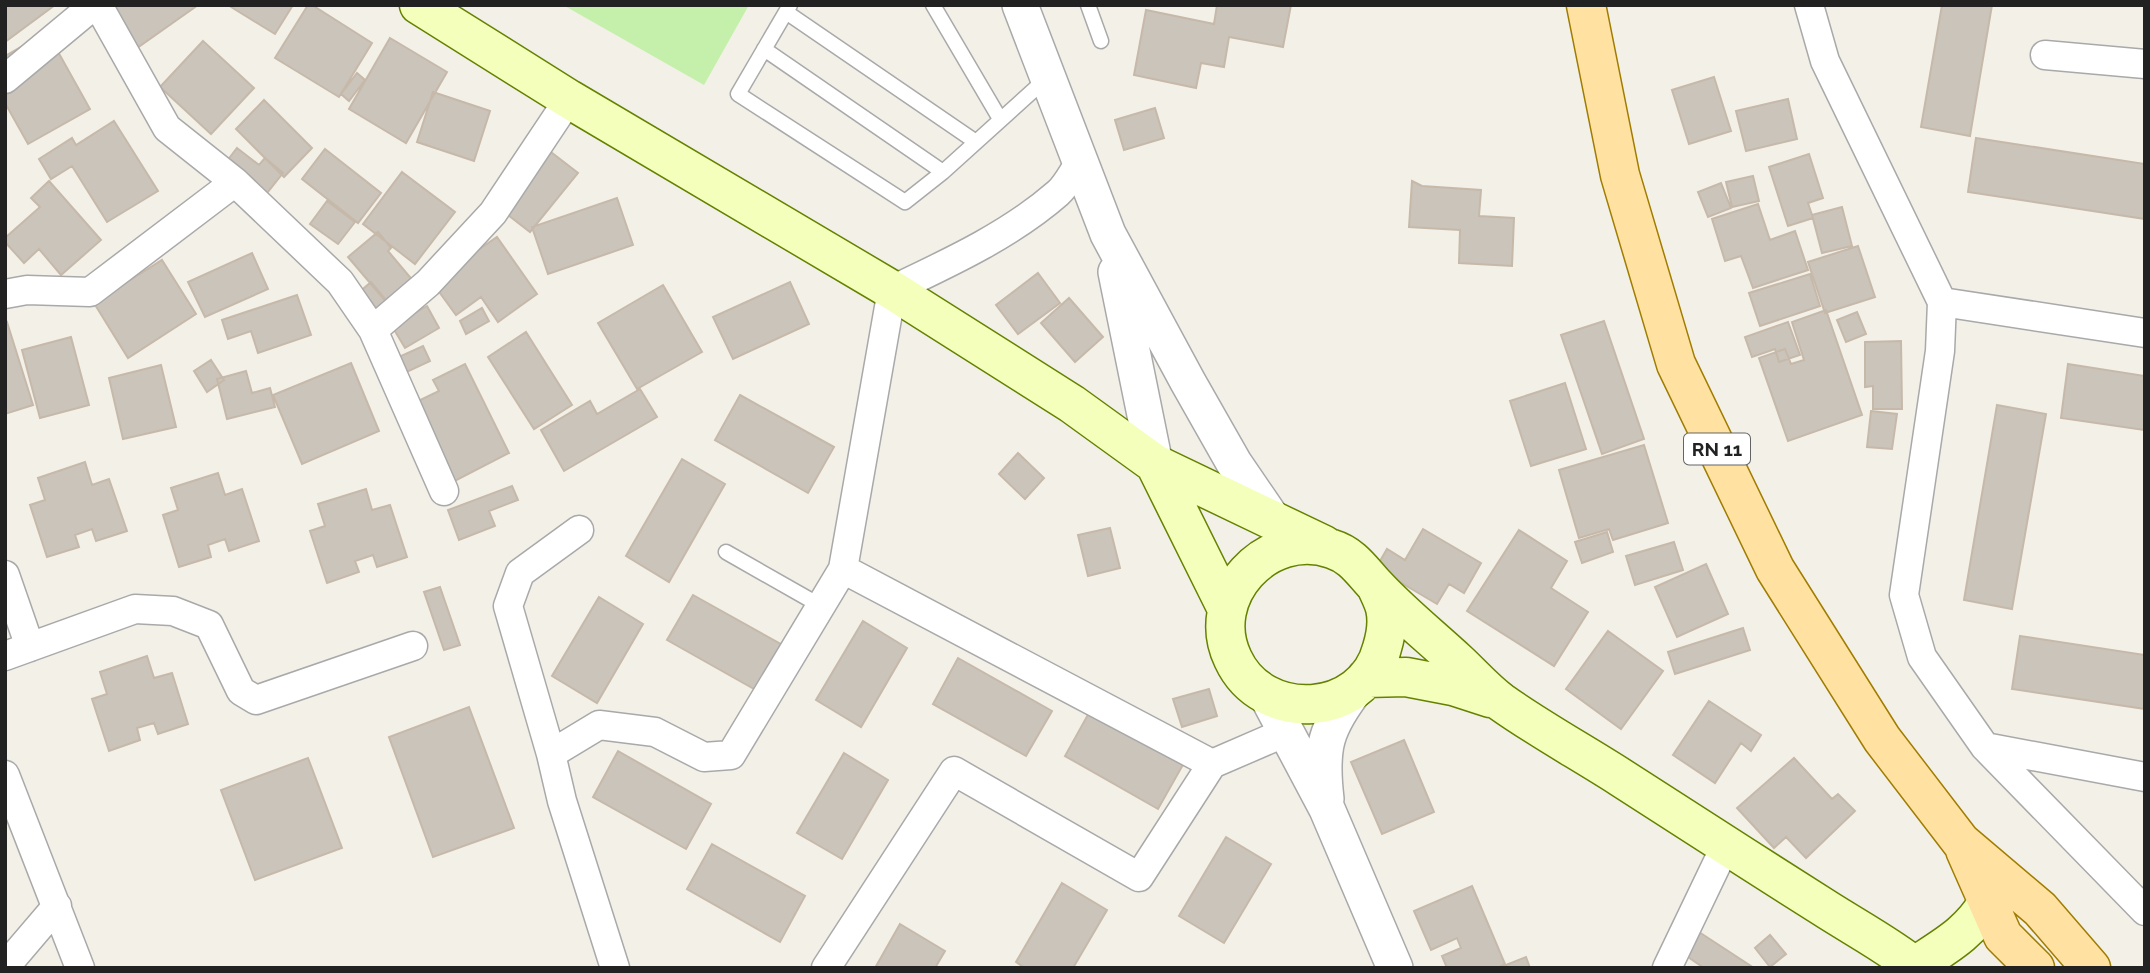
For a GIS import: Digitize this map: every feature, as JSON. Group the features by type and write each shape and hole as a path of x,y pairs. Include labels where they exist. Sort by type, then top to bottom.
{"main road":[{"path":"419,5 569,99 892,290 1072,404 1156,464 1357,563 1376,586 1499,700 1917,967 1963,934 1978,920 1988,902"},
{"name":"RN 11","path":"1586,5 1620,175 1676,364 1775,569 1882,739 1961,842 2040,909 2091,968"},
{"path":"1156,464 1227,609"},
{"path":"1332,549 1305,544 1278,549 1255,563 1237,583 1227,609 1226,635 1233,659 1247,681 1267,696 1298,706 1330,703 1362,683 1380,658 1386,634 1385,609 1376,586"},
{"path":"1362,683 1406,677 1453,686 1499,700"},
{"name":"RN 11","path":"1961,842 2003,936 2035,968"}],"street":[{"path":"5,79 96,5 167,128 235,182 340,282 373,330 444,491"},
{"path":"1020,5 1108,234 1234,463 1273,520"},
{"path":"1809,5 1825,61 1942,302 1940,351 1904,595 1922,656 1985,747 2145,911"},
{"path":"2045,55 2145,64"},
{"path":"373,330 428,283 493,213 569,99"},
{"path":"551,754 599,725 654,732 704,757 731,755 843,569 892,290 950,263 1007,230 1060,191 1080,162"},
{"path":"5,294 27,289 90,292 235,182"},
{"path":"1108,234 1156,464"},
{"path":"1942,302 2145,333"},
{"path":"579,530 520,573 508,607 562,801 615,968"},
{"path":"843,569 1212,764"},
{"path":"5,575 18,652 135,609 173,611 209,625 241,691 256,701 413,646"},
{"path":"1327,809 1322,764 1328,736 1340,710 1362,683"},
{"path":"1267,696 1327,809 1395,968"},
{"path":"825,968 954,771 1139,877 1212,764 1286,732"},
{"path":"1985,747 2145,777"},
{"path":"5,775 80,968"},
{"path":"1667,968 1726,845"},
{"path":"5,967 57,906"}],"lane":[{"path":"933,5 1000,119"},
{"path":"1088,5 1101,41"},
{"path":"976,142 788,9 738,94 905,202 943,172 1048,78"},
{"path":"764,49 943,172"},
{"path":"726,552 821,606"}],"green space":[{"path":"563,5 749,5 704,85"}],"building":[{"path":"5,5 55,5 5,42"},
{"path":"115,5 198,5 137,48 111,9"},
{"path":"293,5 275,34 231,7"},
{"path":"308,5 372,43 339,97 275,58"},
{"path":"1217,5 1291,5 1283,47 1229,37 1224,67 1201,63 1196,88 1134,75 1146,10 1214,24"},
{"path":"1942,5 1992,5 1970,136 1921,127"},
{"path":"47,32 90,109 28,144 5,103 5,56"},
{"path":"390,38 447,72 406,143 349,109"},
{"path":"203,41 254,88 211,134 160,87"},
{"path":"357,73 365,80 349,101 341,94"},
{"path":"1714,77 1731,131 1689,144 1672,90"},
{"path":"433,92 490,111 474,161 417,142"},
{"path":"1788,99 1797,139 1746,151 1736,111"},
{"path":"264,100 312,148 284,177 236,129"},
{"path":"1155,108 1164,138 1124,150 1115,120"},
{"path":"114,121 158,191 107,222 72,166 51,179 39,159 72,138 76,145"},
{"path":"1976,138 2145,164 2145,219 1968,192"},
{"path":"237,148 259,165 265,158 283,173 267,193 227,161"},
{"path":"325,149 381,193 358,223 302,179"},
{"path":"547,149 578,173 530,232 499,208"},
{"path":"1809,154 1823,198 1808,203 1813,218 1788,226 1769,167"},
{"path":"402,172 455,212 415,264 363,224"},
{"path":"1753,176 1759,201 1732,207 1726,182"},
{"path":"49,181 101,240 61,275 39,249 24,263 5,242 5,238 40,207 31,198"},
{"path":"1412,181 1422,186 1481,190 1479,216 1514,218 1512,266 1459,263 1460,230 1409,227"},
{"path":"1721,183 1731,208 1708,217 1698,192"},
{"path":"617,198 633,245 548,274 532,227"},
{"path":"327,201 355,222 338,244 310,224"},
{"path":"1758,204 1770,240 1795,231 1808,270 1753,288 1741,256 1725,261 1712,219"},
{"path":"1842,207 1852,246 1822,253 1812,215"},
{"path":"378,232 391,248 388,251 414,282 388,304 348,257"},
{"path":"497,237 537,294 498,322 481,297 456,315 432,282"},
{"path":"1858,246 1875,297 1825,313 1808,262"},
{"path":"252,253 268,289 205,317 188,282"},
{"path":"162,260 196,314 128,358 94,303"},
{"path":"1038,273 1060,303 1018,334 996,305"},
{"path":"1810,274 1820,306 1760,326 1749,293"},
{"path":"371,282 389,304 375,316 357,294"},
{"path":"790,282 809,324 733,359 713,317"},
{"path":"663,285 702,352 637,389 598,323"},
{"path":"297,295 311,335 258,353 251,331 228,339 222,320"},
{"path":"1069,298 1103,337 1075,362 1041,323"},
{"path":"427,306 439,328 405,348 392,326"},
{"path":"482,308 489,321 466,334 460,321"},
{"path":"1826,310 1862,415 1788,441 1759,358 1785,349 1791,364 1804,360 1792,322"},
{"path":"1857,312 1866,334 1846,342 1837,320"},
{"path":"1604,321 1644,439 1602,454 1561,335"},
{"path":"7,322 33,405 5,414 5,323"},
{"path":"1788,322 1800,355 1779,362 1775,349 1752,357 1745,337"},
{"path":"526,332 572,405 534,429 488,357"},
{"path":"71,337 89,405 40,418 22,350"},
{"path":"1901,341 1902,409 1873,409 1873,386 1865,387 1865,342"},
{"path":"423,346 430,361 396,377 390,361"},
{"path":"211,360 224,380 207,392 194,371"},
{"path":"351,363 379,431 302,464 273,395"},
{"path":"465,364 509,453 449,484 410,405 439,391 433,380"},
{"path":"2068,364 2145,376 2145,430 2061,418"},
{"path":"161,365 176,427 123,439 109,378"},
{"path":"246,371 252,393 270,388 275,407 227,419 217,379"},
{"path":"1565,383 1586,449 1531,466 1510,401"},
{"path":"640,389 657,417 564,471 541,430 590,401 597,414"},
{"path":"740,395 834,447 808,493 715,440"},
{"path":"1997,405 2046,414 2012,609 1964,600"},
{"path":"1871,411 1897,414 1892,449 1867,447"},
{"path":"1644,445 1668,523 1613,540 1609,529 1579,538 1559,470"},
{"path":"1018,453 1044,478 1025,499 999,474"},
{"path":"682,459 725,484 669,582 626,556"},
{"path":"85,462 92,485 109,479 127,531 96,541 92,529 75,535 79,547 47,557 30,505 45,500 38,478"},
{"path":"218,473 225,495 242,489 259,541 229,551 225,539 208,545 211,557 179,567 163,515 178,510 171,488"},
{"path":"512,486 518,500 489,511 495,526 459,540 448,510"},
{"path":"366,489 372,510 390,505 407,557 377,567 373,555 355,561 359,572 327,583 310,531 325,526 318,504"},
{"path":"1110,528 1120,568 1088,576 1078,535"},
{"path":"1423,529 1481,563 1464,593 1449,584 1437,604 1376,568 1387,549 1405,560"},
{"path":"1519,530 1567,561 1551,588 1588,612 1554,666 1467,611"},
{"path":"1607,532 1613,552 1582,563 1575,542"},
{"path":"1674,542 1683,570 1635,585 1626,556"},
{"path":"1706,564 1728,614 1677,637 1655,587"},
{"path":"440,587 460,645 444,650 424,592"},
{"path":"693,595 786,647 761,693 667,640"},
{"path":"599,597 643,624 597,703 552,676"},
{"path":"863,621 907,648 861,727 816,700"},
{"path":"1743,628 1750,650 1675,674 1668,652"},
{"path":"1608,631 1663,671 1621,729 1566,689"},
{"path":"2020,636 2145,655 2145,709 2012,689"},
{"path":"147,656 154,678 172,673 188,724 158,734 154,723 137,728 140,740 109,751 92,699 107,694 100,672"},
{"path":"958,658 1052,711 1026,756 933,704"},
{"path":"1209,689 1217,716 1182,727 1173,699"},
{"path":"1709,701 1761,735 1751,751 1741,743 1715,783 1673,755"},
{"path":"469,707 514,828 433,857 389,737"},
{"path":"1090,711 1184,763 1158,809 1065,756"},
{"path":"1404,740 1434,812 1382,834 1351,762"},
{"path":"618,751 711,804 686,849 593,797"},
{"path":"844,753 888,780 842,859 797,833"},
{"path":"308,758 342,848 255,880 221,790"},
{"path":"1794,758 1832,799 1838,794 1855,811 1806,858 1786,837 1774,848 1737,808"},
{"path":"1226,837 1271,864 1224,943 1179,916"},
{"path":"712,844 805,896 780,942 687,889"},
{"path":"1062,883 1107,910 1073,968 1025,968 1016,962"},
{"path":"1472,886 1505,964 1497,968 1447,968 1442,956 1461,948 1457,938 1431,950 1414,911"},
{"path":"900,924 945,951 935,968 875,968"},
{"path":"1699,932 1754,968 1704,968 1685,955"},
{"path":"1770,935 1786,954 1770,967 1755,948"},
{"path":"1526,957 1530,968 1501,968 1501,967"}]}
